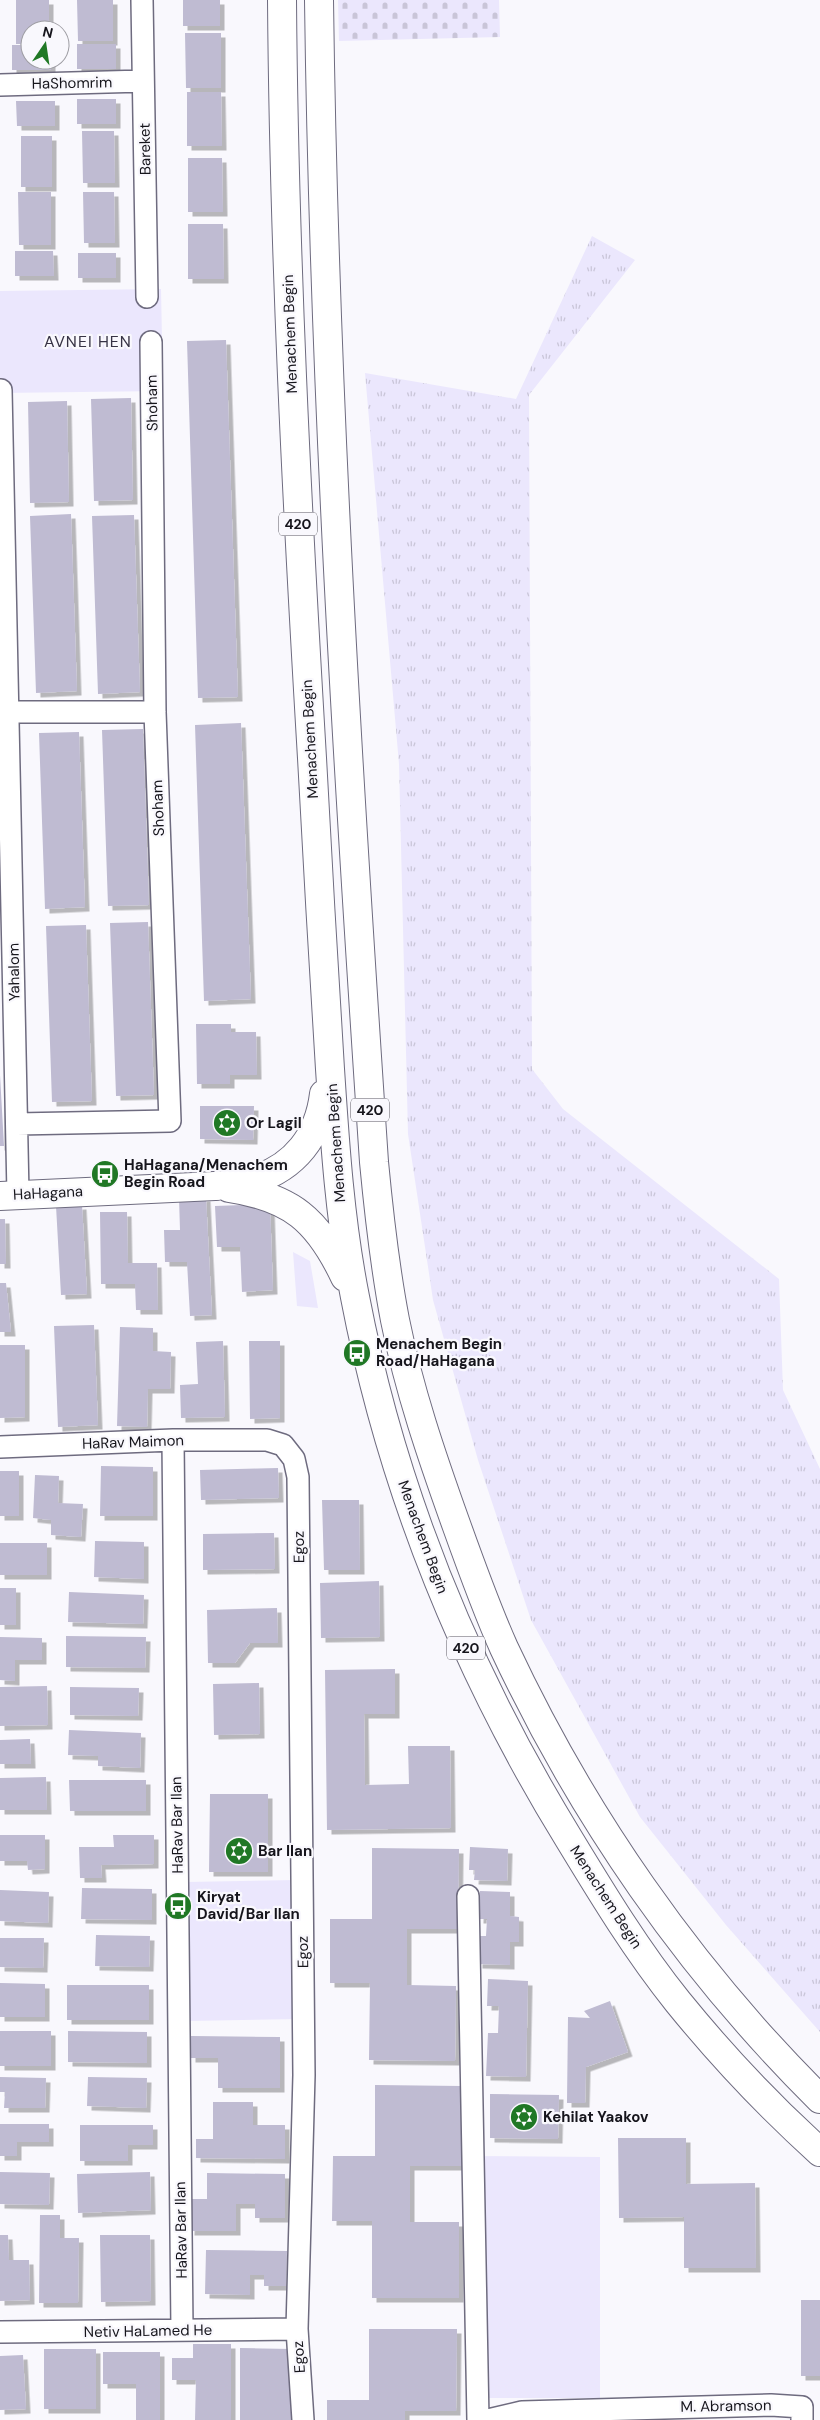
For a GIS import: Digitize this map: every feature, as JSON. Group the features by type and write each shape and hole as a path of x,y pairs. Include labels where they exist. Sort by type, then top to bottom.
{"main road":[{"name":"Menachem Begin","path":"282,0 292,403 339,1199 354,1296 386,1428 429,1557 449,1610 478,1674 528,1773 604,1895 676,1999 723,2054 781,2116 820,2152"},
{"name":"420","path":"319,0 320,132 330,422 341,656 374,1162 384,1260 396,1322 429,1448 479,1588 507,1654 553,1744 624,1861 671,1927 750,2026 820,2099"},
{"path":"215,1186 254,1180 271,1173 300,1152 314,1134 319,1118 329,1048"},
{"path":"215,1186 270,1196 306,1218 339,1265 354,1296"},
{"name":"HaHagana","path":"9,1195 215,1186"}],"street":[{"name":"Bareket","path":"142,0 147,297"},
{"name":"HaShomrim","path":"0,85 143,81"},
{"name":"Shoham","path":"17,1124 170,1121 155,712 151,342"},
{"name":"Yahalom","path":"1,390 17,1124 9,1195"},
{"path":"8,712 155,712"},
{"name":"HaRav Maimon","path":"0,1448 173,1440 267,1440"},
{"name":"HaRav Bar Ilan","path":"173,1440 182,2330"},
{"name":"Egoz","path":"267,1440 283,1445 294,1459 298,1477 304,2075 297,2329 303,2420"},
{"path":"468,1896 478,2420"},
{"name":"Netiv HaLamed He","path":"0,2332 297,2329"},
{"name":"M. Abramson","path":"488,2420 522,2412 772,2405 802,2407 802,2420"}],"green space":[{"path":"338,0 499,0 500,37 339,41"},
{"path":"592,236 635,260 529,395 532,1069 563,1109 779,1279 783,1390 820,1469 820,2032 726,1925 640,1817 531,1620 478,1460 433,1300 408,1134 399,764 365,373 516,399"},
{"path":"161,289 163,391 0,393 0,291"},
{"path":"293,1252 310,1261 318,1308 297,1306"},
{"path":"297,1880 300,2019 188,2021 186,1882"},
{"path":"471,2156 600,2157 600,2398 471,2398"}],"building":[{"path":"16,0 49,0 49,20 20,20 20,44 16,44"},
{"path":"77,0 113,0 113,41 78,41"},
{"path":"183,0 220,0 220,26 183,26"},
{"path":"185,33 221,33 221,88 186,88"},
{"path":"77,44 116,44 116,69 77,69"},
{"path":"12,45 20,45 20,70 12,70"},
{"path":"187,92 221,92 222,146 187,146"},
{"path":"77,99 116,99 116,124 77,124"},
{"path":"16,101 55,101 55,126 17,126"},
{"path":"82,131 114,131 115,183 83,183"},
{"path":"21,136 52,136 52,187 21,187"},
{"path":"188,158 222,158 223,212 188,212"},
{"path":"18,192 51,192 51,245 19,245"},
{"path":"83,192 114,192 115,243 84,243"},
{"path":"188,224 223,224 224,279 188,279"},
{"path":"15,251 53,251 54,276 15,276"},
{"path":"78,253 116,253 116,278 78,278"},
{"path":"226,340 238,697 198,698 187,341"},
{"path":"131,398 133,500 94,501 91,399"},
{"path":"67,401 69,502 30,503 28,402"},
{"path":"71,514 77,691 36,693 30,516"},
{"path":"134,515 140,692 98,694 92,516"},
{"path":"241,723 251,999 204,1001 195,725"},
{"path":"143,729 149,905 108,906 102,730"},
{"path":"79,732 85,907 45,909 39,733"},
{"path":"148,922 154,1095 116,1096 110,923"},
{"path":"86,925 92,1101 52,1102 46,926"},
{"path":"196,1024 231,1024 231,1032 256,1032 257,1075 230,1075 230,1084 197,1084"},
{"path":"0,1075 4,1146 0,1146"},
{"name":"Or Lagil","path":"200,1106 254,1106 253,1140 200,1139"},
{"path":"206,1197 212,1315 190,1316 187,1262 165,1262 164,1230 180,1230 179,1198"},
{"path":"270,1204 273,1290 242,1292 240,1247 217,1247 215,1206"},
{"path":"82,1205 87,1294 61,1295 56,1206"},
{"path":"100,1212 127,1212 128,1263 157,1263 158,1310 136,1310 135,1284 101,1284"},
{"path":"0,1219 5,1219 6,1264 0,1264"},
{"path":"0,1283 6,1283 11,1332 0,1332"},
{"path":"94,1325 98,1425 58,1427 54,1326"},
{"path":"120,1327 153,1328 153,1351 171,1352 170,1389 148,1389 147,1427 117,1426"},
{"path":"223,1341 225,1417 181,1418 180,1385 198,1384 196,1342"},
{"path":"249,1341 280,1341 280,1418 250,1419"},
{"path":"0,1345 25,1345 25,1417 0,1418"},
{"path":"101,1466 153,1467 153,1516 100,1516"},
{"path":"278,1468 279,1498 201,1500 200,1470"},
{"path":"0,1471 19,1471 19,1516 0,1516"},
{"path":"35,1475 59,1476 58,1503 83,1504 81,1537 51,1535 51,1520 33,1518"},
{"path":"322,1500 359,1500 360,1570 324,1570"},
{"path":"274,1533 275,1569 203,1570 203,1534"},
{"path":"95,1541 144,1542 144,1579 94,1577"},
{"path":"0,1543 47,1543 47,1575 0,1575"},
{"path":"379,1581 380,1637 321,1638 320,1583"},
{"path":"0,1588 16,1588 16,1625 0,1625"},
{"path":"69,1592 144,1595 143,1624 68,1622"},
{"path":"277,1608 278,1643 250,1643 235,1663 208,1663 207,1610"},
{"path":"66,1636 146,1637 145,1668 66,1667"},
{"path":"0,1637 42,1638 42,1660 15,1660 15,1681 0,1680"},
{"path":"395,1669 395,1714 364,1714 365,1785 409,1784 408,1746 450,1746 451,1828 327,1830 325,1670"},
{"path":"259,1683 260,1734 214,1735 213,1684"},
{"path":"47,1686 48,1725 0,1726 0,1687"},
{"path":"70,1687 139,1688 138,1716 70,1715"},
{"path":"69,1730 141,1733 140,1768 98,1766 98,1756 68,1755"},
{"path":"30,1739 31,1764 0,1764 0,1740"},
{"path":"46,1777 47,1810 0,1810 0,1778"},
{"path":"69,1780 146,1780 146,1811 70,1811"},
{"name":"Bar Ilan","path":"210,1794 268,1794 268,1872 209,1872"},
{"path":"0,1835 45,1835 45,1869 28,1870 27,1861 0,1861"},
{"path":"113,1835 154,1835 154,1864 101,1865 102,1878 80,1878 79,1847 114,1847"},
{"path":"470,1847 508,1849 507,1881 474,1880 475,1870 469,1870"},
{"path":"372,1848 459,1849 458,1929 407,1929 407,1985 456,1986 455,2061 369,2060 370,1983 330,1983 330,1919 372,1919"},
{"path":"82,1888 152,1889 152,1920 81,1919"},
{"path":"0,1890 49,1892 48,1923 0,1921"},
{"path":"480,1891 510,1892 510,1916 519,1917 519,1942 510,1942 510,1965 478,1964 478,1936 486,1936 487,1919 479,1919"},
{"path":"96,1935 150,1936 149,1967 95,1966"},
{"path":"0,1938 44,1938 43,1968 0,1967"},
{"path":"488,1979 528,1981 526,2077 486,2076 488,2033 498,2033 499,2006 487,2006"},
{"path":"0,1983 45,1984 45,2017 0,2017"},
{"path":"67,1985 149,1985 149,2020 67,2020"},
{"path":"610,2001 628,2052 586,2067 585,2103 567,2103 568,2017 590,2018 584,2011"},
{"path":"0,2031 51,2031 51,2066 0,2066"},
{"path":"68,2031 147,2032 147,2063 68,2062"},
{"path":"191,2036 280,2037 280,2088 218,2088 218,2058 191,2058"},
{"path":"0,2077 46,2078 45,2108 4,2108 5,2092 0,2092"},
{"path":"88,2077 147,2078 146,2108 87,2106"},
{"path":"375,2085 462,2086 462,2166 410,2166 410,2222 459,2222 459,2298 372,2298 372,2221 332,2221 333,2156 375,2156"},
{"name":"Kehilat Yaakov","path":"490,2094 559,2095 558,2139 490,2138"},
{"path":"213,2102 253,2102 253,2125 285,2125 285,2159 196,2158 196,2139 213,2139"},
{"path":"0,2124 49,2124 49,2142 17,2142 17,2156 0,2156"},
{"path":"80,2125 153,2125 153,2145 128,2145 128,2161 80,2161"},
{"path":"618,2138 686,2138 686,2184 755,2183 756,2268 684,2268 684,2217 619,2218"},
{"path":"0,2172 50,2173 49,2205 0,2204"},
{"path":"150,2172 151,2210 78,2213 77,2174"},
{"path":"207,2173 285,2174 285,2218 255,2218 255,2204 236,2204 236,2231 190,2231 191,2199 207,2199"},
{"path":"40,2215 60,2215 60,2238 79,2238 78,2303 39,2303"},
{"path":"0,2235 8,2235 9,2260 29,2260 30,2300 0,2301"},
{"path":"100,2235 150,2235 151,2301 101,2302"},
{"path":"206,2250 287,2251 286,2286 264,2286 264,2275 250,2275 250,2295 205,2294"},
{"path":"801,2300 820,2300 820,2376 801,2376"},
{"path":"369,2329 457,2329 456,2411 405,2411 405,2420 327,2420 327,2400 369,2400"},
{"path":"193,2344 231,2344 231,2420 195,2420 196,2380 172,2380 172,2358 193,2358"},
{"path":"240,2348 293,2349 292,2420 240,2420"},
{"path":"44,2349 96,2349 96,2409 44,2409"},
{"path":"103,2352 160,2352 160,2420 136,2420 136,2384 103,2384"},
{"path":"23,2355 26,2409 0,2410 0,2356"}],"place":[{"name":"Or Lagil","path":"227,1123"},
{"name":"HaHagana/Menachem Begin Road","path":"105,1174"},
{"name":"Menachem Begin Road/HaHagana","path":"357,1353"},
{"name":"Bar Ilan","path":"239,1851"},
{"name":"Kiryat David/Bar Ilan","path":"178,1906"},
{"name":"Kehilat Yaakov","path":"524,2117"}],"district":[{"name":"AVNEI HEN","path":"88,341"}]}
